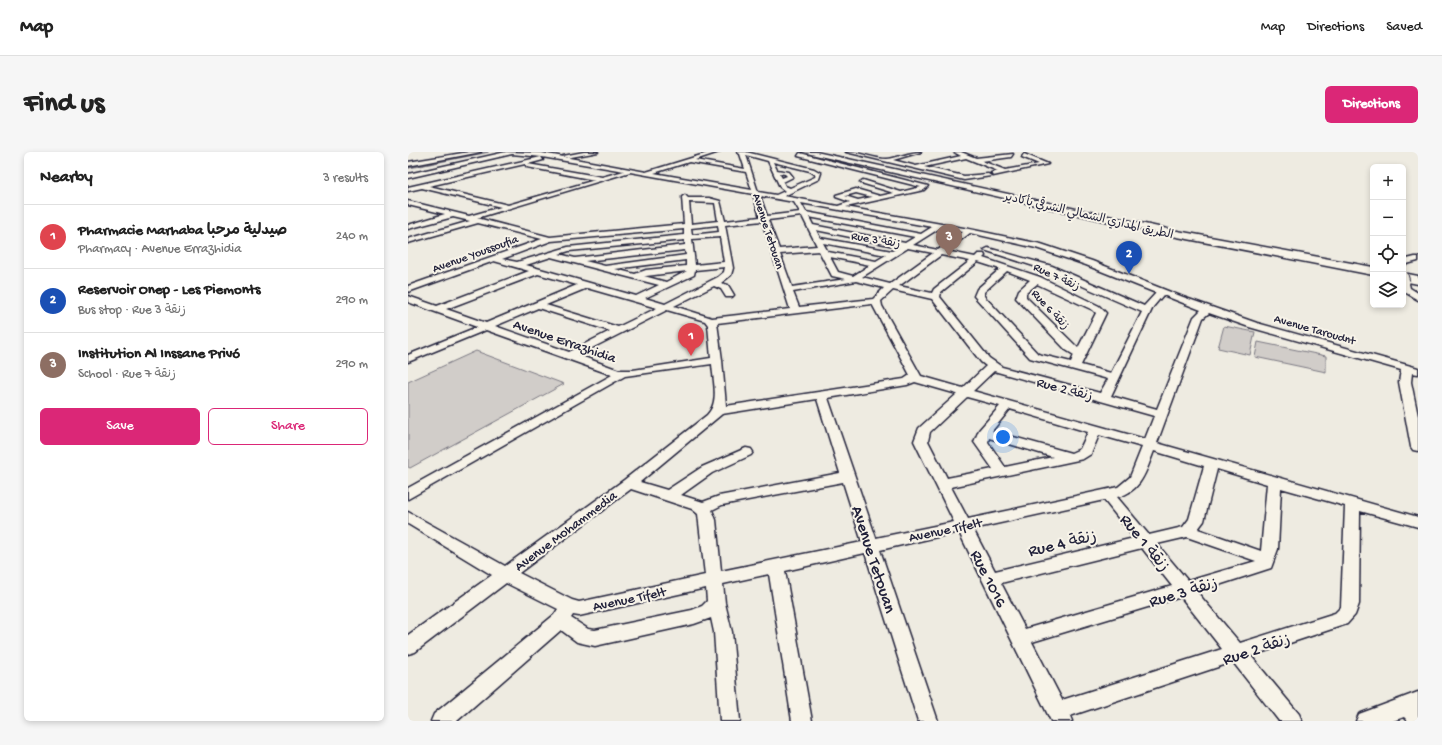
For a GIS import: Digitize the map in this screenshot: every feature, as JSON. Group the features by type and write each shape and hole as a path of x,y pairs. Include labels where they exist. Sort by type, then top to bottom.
{"highway":[{"name":"الطريق المداري الشمالي الشرقي بأكادير","path":"840,152 1148,226 1370,269"},
{"name":"الطريق المداري الشمالي الشرقي بأكادير","path":"807,155 1156,230 1370,269"},
{"path":"1406,277 1418,278"}],"street":[{"path":"408,164 471,152"},
{"path":"408,164 478,152"},
{"path":"408,176 512,152 553,157"},
{"path":"408,189 520,163 595,152"},
{"path":"645,174 716,152"},
{"path":"741,152 816,171 820,175 817,178 777,197"},
{"name":"Avenue Tetouan","path":"741,152 757,194 795,310"},
{"path":"849,152 966,179 1045,164 1024,156"},
{"path":"905,152 915,153"},
{"path":"957,152 1005,172"},
{"path":"886,160 915,153"},
{"path":"789,164 807,155 925,186 922,189 833,207"},
{"path":"975,160 1011,155"},
{"path":"916,168 966,156"},
{"name":"Avenue Taroudnt","path":"553,157 1004,238 1060,252 1207,309 1297,338 1413,369"},
{"path":"699,157 747,168"},
{"path":"771,159 770,161 783,187 791,191"},
{"path":"687,161 747,168"},
{"path":"520,163 604,179"},
{"path":"408,241 510,207 631,171"},
{"path":"775,172 787,173 790,177 780,181"},
{"path":"423,173 452,179"},
{"path":"863,182 901,193"},
{"path":"746,183 753,184"},
{"path":"421,186 510,207"},
{"path":"858,202 838,196 856,191 880,197"},
{"path":"569,356 713,283 728,273 728,264 717,201 686,198 691,273 688,276 637,299"},
{"path":"797,201 835,274 890,288 935,297 937,291 1004,238"},
{"path":"408,203 550,239 804,214 922,236"},
{"path":"408,227 452,214"},
{"path":"788,290 843,283 852,279 938,226"},
{"name":"Rue 3 زنقة","path":"811,227 941,251"},
{"path":"915,378 915,372 877,306 876,301 879,296 969,231"},
{"path":"627,253 632,232"},
{"path":"517,265 568,249 723,234"},
{"name":"Avenue Youssoufia","path":"408,289 550,239"},
{"path":"573,260 584,257 689,247"},
{"path":"822,247 876,264"},
{"path":"776,252 822,247 893,254"},
{"path":"988,250 1027,260 1077,279 1146,310"},
{"name":"Rue 7 زنقة","path":"941,251 977,259 1037,279 1101,312 1081,355 1074,390"},
{"path":"549,254 669,285"},
{"path":"604,268 614,265 690,257"},
{"path":"495,259 666,307 710,321 876,301"},
{"path":"1406,262 1418,259"},
{"path":"636,276 646,273 728,264"},
{"path":"1006,268 980,291 980,298 1032,355 1079,369 1114,377"},
{"path":"1077,279 1107,270"},
{"path":"437,309 537,271"},
{"name":"Rue 6 زنقة","path":"1037,279 1022,292 1021,298 1070,348 1081,355"},
{"path":"713,283 725,287 729,295"},
{"path":"408,359 584,285"},
{"path":"1406,288 1418,297"},
{"path":"1104,398 1146,310 1161,292"},
{"name":"Rue 2 زنقة","path":"935,297 980,354 993,366 1006,372 1162,414"},
{"name":"Avenue Errazhidia","path":"408,299 623,374 717,360"},
{"path":"537,305 619,331"},
{"name":"Avenue Tifelt","path":"564,613 1122,491 1134,483 1199,317 1207,309"},
{"path":"710,321 713,325 722,403 718,411"},
{"path":"964,392 993,366"},
{"path":"1413,369 1405,382 1413,397 1418,447"},
{"path":"408,494 623,374"},
{"path":"718,411 907,382 915,378 1418,522"},
{"name":"Rue 1016","path":"964,392 922,434 922,444 1060,716"},
{"name":"Avenue Tetouan","path":"822,396 928,721"},
{"path":"1002,472 982,446 982,438 984,433 1007,404"},
{"name":"Avenue Mohammedia","path":"408,646 629,483 718,411"},
{"path":"943,484 1073,458 1086,451 1095,430"},
{"path":"984,433 1073,458"},
{"path":"669,496 707,470 746,452"},
{"path":"1212,463 1196,521 1188,531 1267,559 1270,549 1274,481"},
{"path":"702,508 719,501 848,476"},
{"path":"629,483 702,508 707,515 716,603 723,632 730,721"},
{"name":"Rue 1 زنقة","path":"1107,494 1292,721"},
{"name":"Rue 2 زنقة","path":"1060,716 1237,654 1335,622 1345,615 1350,604 1353,504"},
{"path":"408,517 506,574 564,613 584,636 595,638 694,617 708,611 716,603"},
{"name":"Rue 4 زنقة","path":"991,578 1188,531"},
{"name":"Rue 3 زنقة","path":"1020,638 1254,570 1264,564 1267,559"},
{"path":"776,567 802,721"},
{"path":"441,721 564,613"},
{"path":"1366,721 1414,708"}],"shaded area":[{"path":"1224,326 1255,332 1250,355 1218,348"},
{"path":"1258,342 1326,356 1326,372 1255,357"},
{"path":"476,351 564,384 410,468 408,467 408,382"}],"waterway":[{"path":"408,168 488,152"}],"place":[{"name":"Institution Al Inssane Privó","path":"949,257"},
{"name":"Reservoir Onep - Les Piemonts","path":"1129,274"},
{"name":"Pharmacie Marhaba صيدلية مرحبا","path":"691,356"}]}
